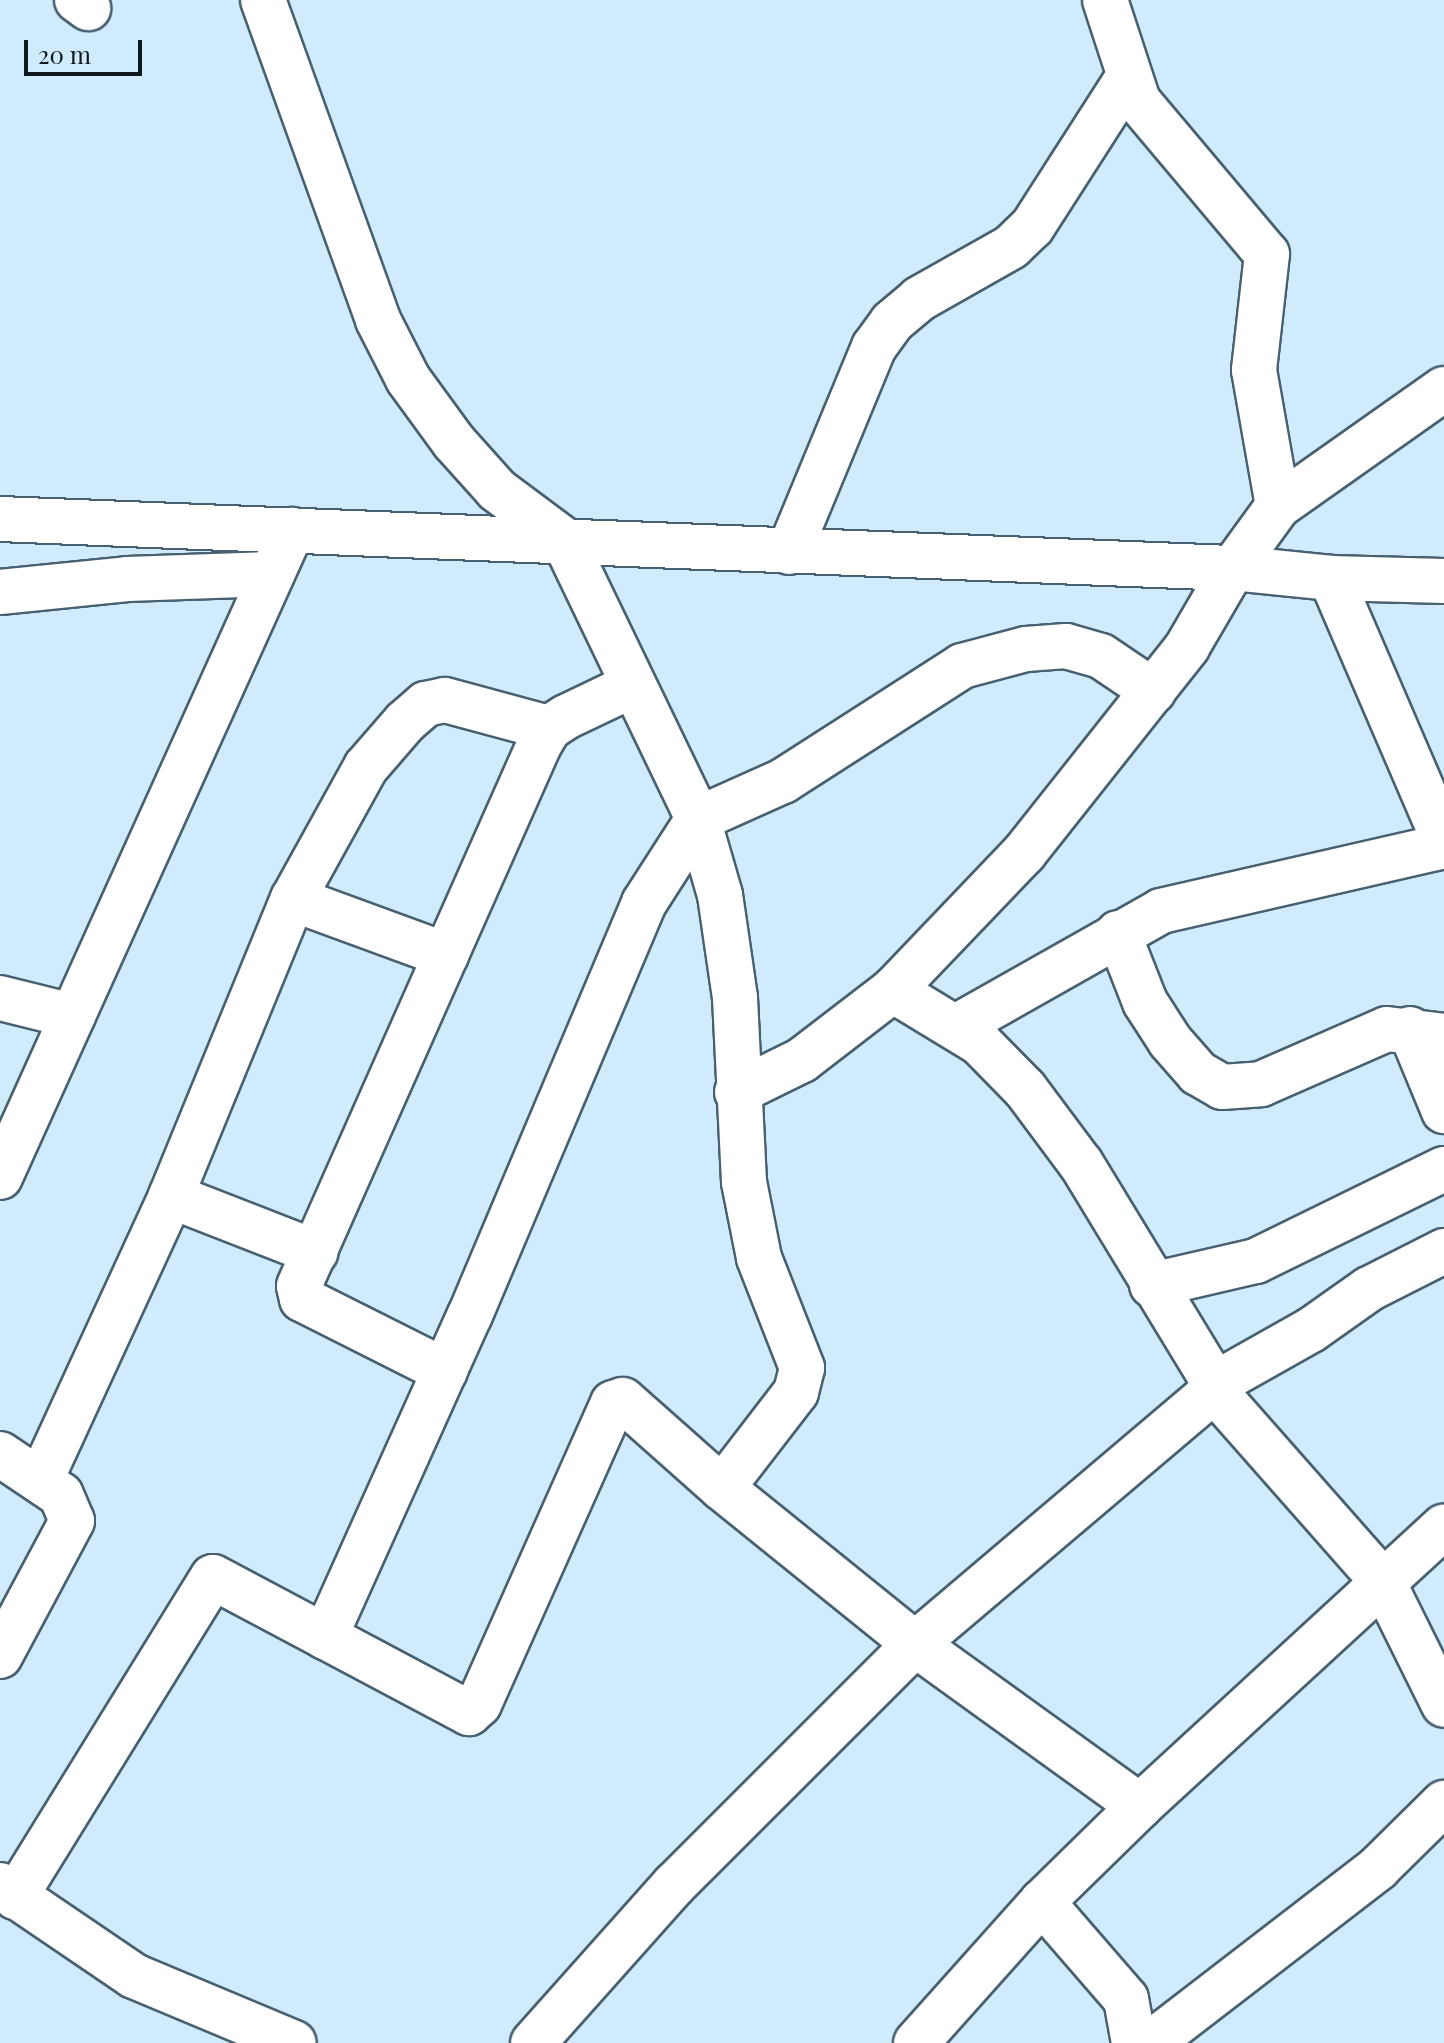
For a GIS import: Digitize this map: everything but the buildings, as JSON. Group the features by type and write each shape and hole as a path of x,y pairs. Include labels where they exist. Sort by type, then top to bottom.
{"street":[{"path":"263,0 378,320 408,379 497,490 564,540 698,819 720,895 735,998 737,1092 744,1182 759,1258 802,1377 722,1488"},
{"path":"1105,0 1129,76 1156,128 1267,254 1254,370 1278,506"},
{"path":"789,552 874,347 892,322 919,299 1011,247 1032,227 1129,76"},
{"path":"737,1092 802,1060 893,990 1024,853 1153,691 1213,607 1233,568 1278,506 1444,389"},
{"path":"0,519 1233,568 1331,578 1444,581"},
{"path":"0,1177 292,530"},
{"path":"0,592 127,579 272,574"},
{"path":"956,1027 1118,933 1207,897 1444,843 1331,578"},
{"path":"325,1637 445,1371 644,903 698,819 783,781 962,666 1026,649 1066,646 1101,656 1153,691"},
{"path":"445,1371 302,1299 299,1286 549,728 633,685"},
{"path":"42,1477 171,1196 293,899 366,767 426,704 445,700 549,728"},
{"path":"293,899 446,955"},
{"path":"1118,933 1145,1002 1170,1041 1198,1073 1222,1087 1261,1084 1387,1029 1427,1032 1444,1111"},
{"path":"893,990 980,1043 1025,1089 1081,1164 1214,1387 1383,1582 1444,1705"},
{"path":"0,998 73,1016"},
{"path":"1152,1285 1256,1261 1444,1169"},
{"path":"171,1196 315,1252"},
{"path":"533,2043 674,1885 915,1644 1214,1387 1311,1330 1369,1289 1444,1251"},
{"path":"294,2043 134,1976 7,1891 213,1577 469,1713 479,1704 613,1403 623,1400 722,1488 915,1644 1140,1806"},
{"path":"0,1454 42,1477 61,1495 72,1521 0,1656"},
{"path":"916,2043 1042,1902 1140,1806 1444,1526"},
{"path":"1151,2043 1378,1868 1444,1803"},
{"path":"1042,1902 1126,1999 1134,2043"}]}
